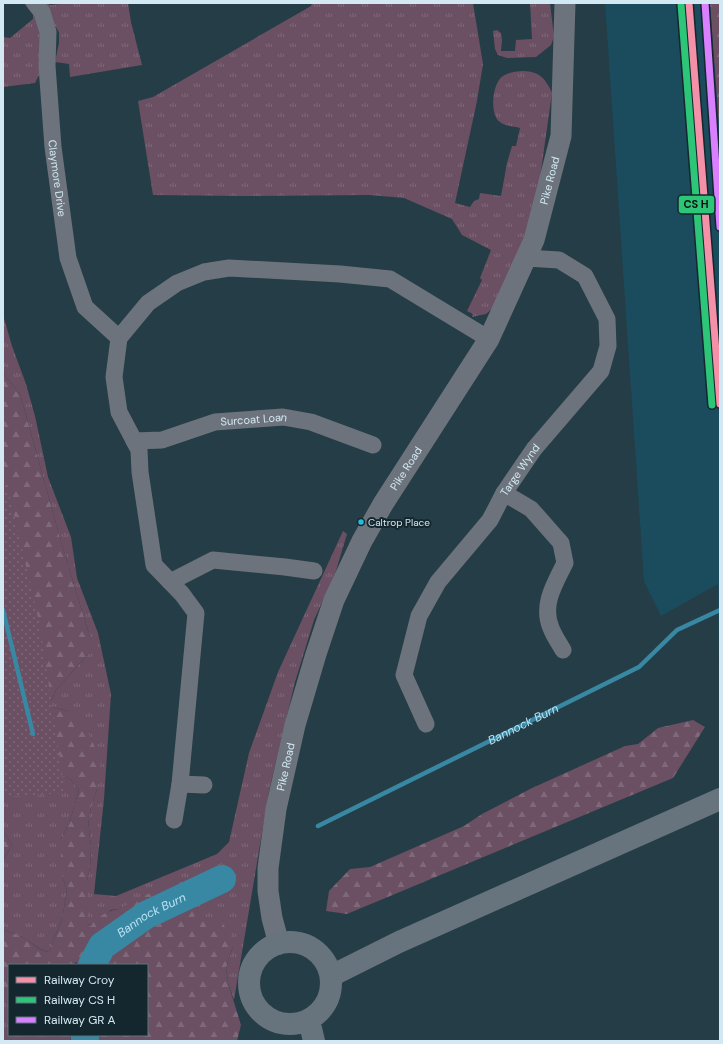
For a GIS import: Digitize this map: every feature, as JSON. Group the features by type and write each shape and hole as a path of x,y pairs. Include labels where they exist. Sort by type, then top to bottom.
{"main road":[{"path":"328,968 399,942 720,799"},
{"path":"292,942 304,944 316,951 328,968 331,989 327,1001 320,1012 309,1020 296,1024 283,1023 267,1016 257,1007 251,996 249,983 252,970 258,958 267,949 279,944 292,942"},
{"path":"309,1020 314,1041"},
{"path":"283,1023 296,1041"}],"street":[{"name":"Claymore Drive","path":"35,3 42,12 48,32 47,66 53,147 68,258 85,307 119,338"},
{"name":"Pike Road","path":"279,944 272,918 268,891 268,868 276,809 295,726 316,654 332,606 362,541 383,504 489,339 534,240 561,136 565,3"},
{"name":"Targe Wynd","path":"426,724 404,675 419,616 438,582 490,520 504,493 534,449 601,371 608,346 608,319 585,276 559,260 526,258"},
{"path":"174,820 180,784 196,613 182,594 154,565 140,472 139,450 119,412 114,378 119,338 148,303 177,284 204,272 229,268 340,274 390,279 489,339"},
{"name":"Surcoat Loan","path":"134,442 162,440 215,422 283,417 311,422 372,445"},
{"path":"504,493 531,509 561,543 565,562 552,588 547,608 550,628 563,650"},
{"path":"170,582 213,560 314,571"},
{"path":"180,784 204,785"}],"shaded area":[{"path":"605,3 720,3 720,747 718,584 661,616 644,581"}],"green space":[{"path":"24,3 27,3 35,14 40,27 39,75 35,83 3,87 3,37 10,38 33,19 33,15"},
{"path":"40,3 47,3 50,5 70,3 128,3 131,22 142,65 70,77 69,64 55,62 59,43 59,32"},
{"path":"312,3 473,3 483,64 477,101 455,203 470,207 474,201 479,199 480,193 501,196 507,163 512,146 516,146 520,128 502,123 495,115 493,103 495,90 500,79 511,72 526,71 539,75 548,85 552,93 538,192 516,263 495,306 486,314 472,317 473,314 467,311 482,280 480,278 491,250 462,235 452,219 404,198 369,195 153,195 138,101 153,97 311,6"},
{"path":"530,3 550,3 554,37 551,45 536,57 507,58 498,55 495,49 493,31 497,30 501,33 501,51 515,51 516,40 532,39"},
{"path":"710,3 720,3 720,137"},
{"path":"3,315 35,416 48,477 71,537 77,578 98,633 111,694 104,799 94,894 116,896 217,854 229,842 249,753 278,672 343,531 347,534 335,574 314,620 295,682 269,791 234,1000 228,983 226,968 233,946 199,925 180,917 157,913 132,918 130,913 180,889 184,879 119,909 111,910 91,926 87,922 87,881 90,868 91,850 88,818 97,789 94,747 91,739 68,711 49,706 56,690 90,652 90,637 62,545 20,394 3,373"},
{"path":"3,373 20,394 62,545 90,637 90,652 56,690 49,706 68,711 82,720 101,760 97,789 88,818 91,850 90,868 87,881 87,922 91,926 99,917 107,912 119,909 173,881 180,881 185,878 180,889 130,913 132,918 192,905 196,915 189,920 198,923 216,918 230,932 233,946 226,968 228,983 241,1025 237,1041 70,1041 72,1036 148,1036 148,964 78,964 76,962 74,964 8,964 8,999 3,999 3,930 18,935 39,949 49,952 62,919 67,890 61,873 61,839 69,824 79,790 71,780 55,770 3,794"},
{"path":"3,468 40,626 65,793 3,797"},
{"path":"693,720 705,727 673,778 347,914 326,911 329,891 350,869 370,867 464,826 482,814 530,789 625,746 638,744 658,728"},
{"path":"55,770 71,780 79,790 69,824 61,839 61,873 67,890 62,919 49,952 40,949 18,935 3,930 3,860 12,845 3,831 3,794"},
{"path":"3,831 12,845 3,860"},
{"path":"3,999 8,999 8,1036 72,1036 70,1041 3,1041"}],"waterway":[{"path":"3,610 33,734"},
{"name":"Bannock Burn","path":"318,826 639,667 677,630 720,610"},
{"name":"Bannock Burn","path":"93,964 102,946 146,915 222,879"},
{"name":"Bannock Burn","path":"85,1036 85,1041"}],"rail line":[{"name":"Croy","path":"689,3 720,404"}],"transit line":[{"path":"705,3 720,227"},
{"path":"681,4 712,405"}],"place":[{"name":"Caltrop Place","path":"361,522"}]}
